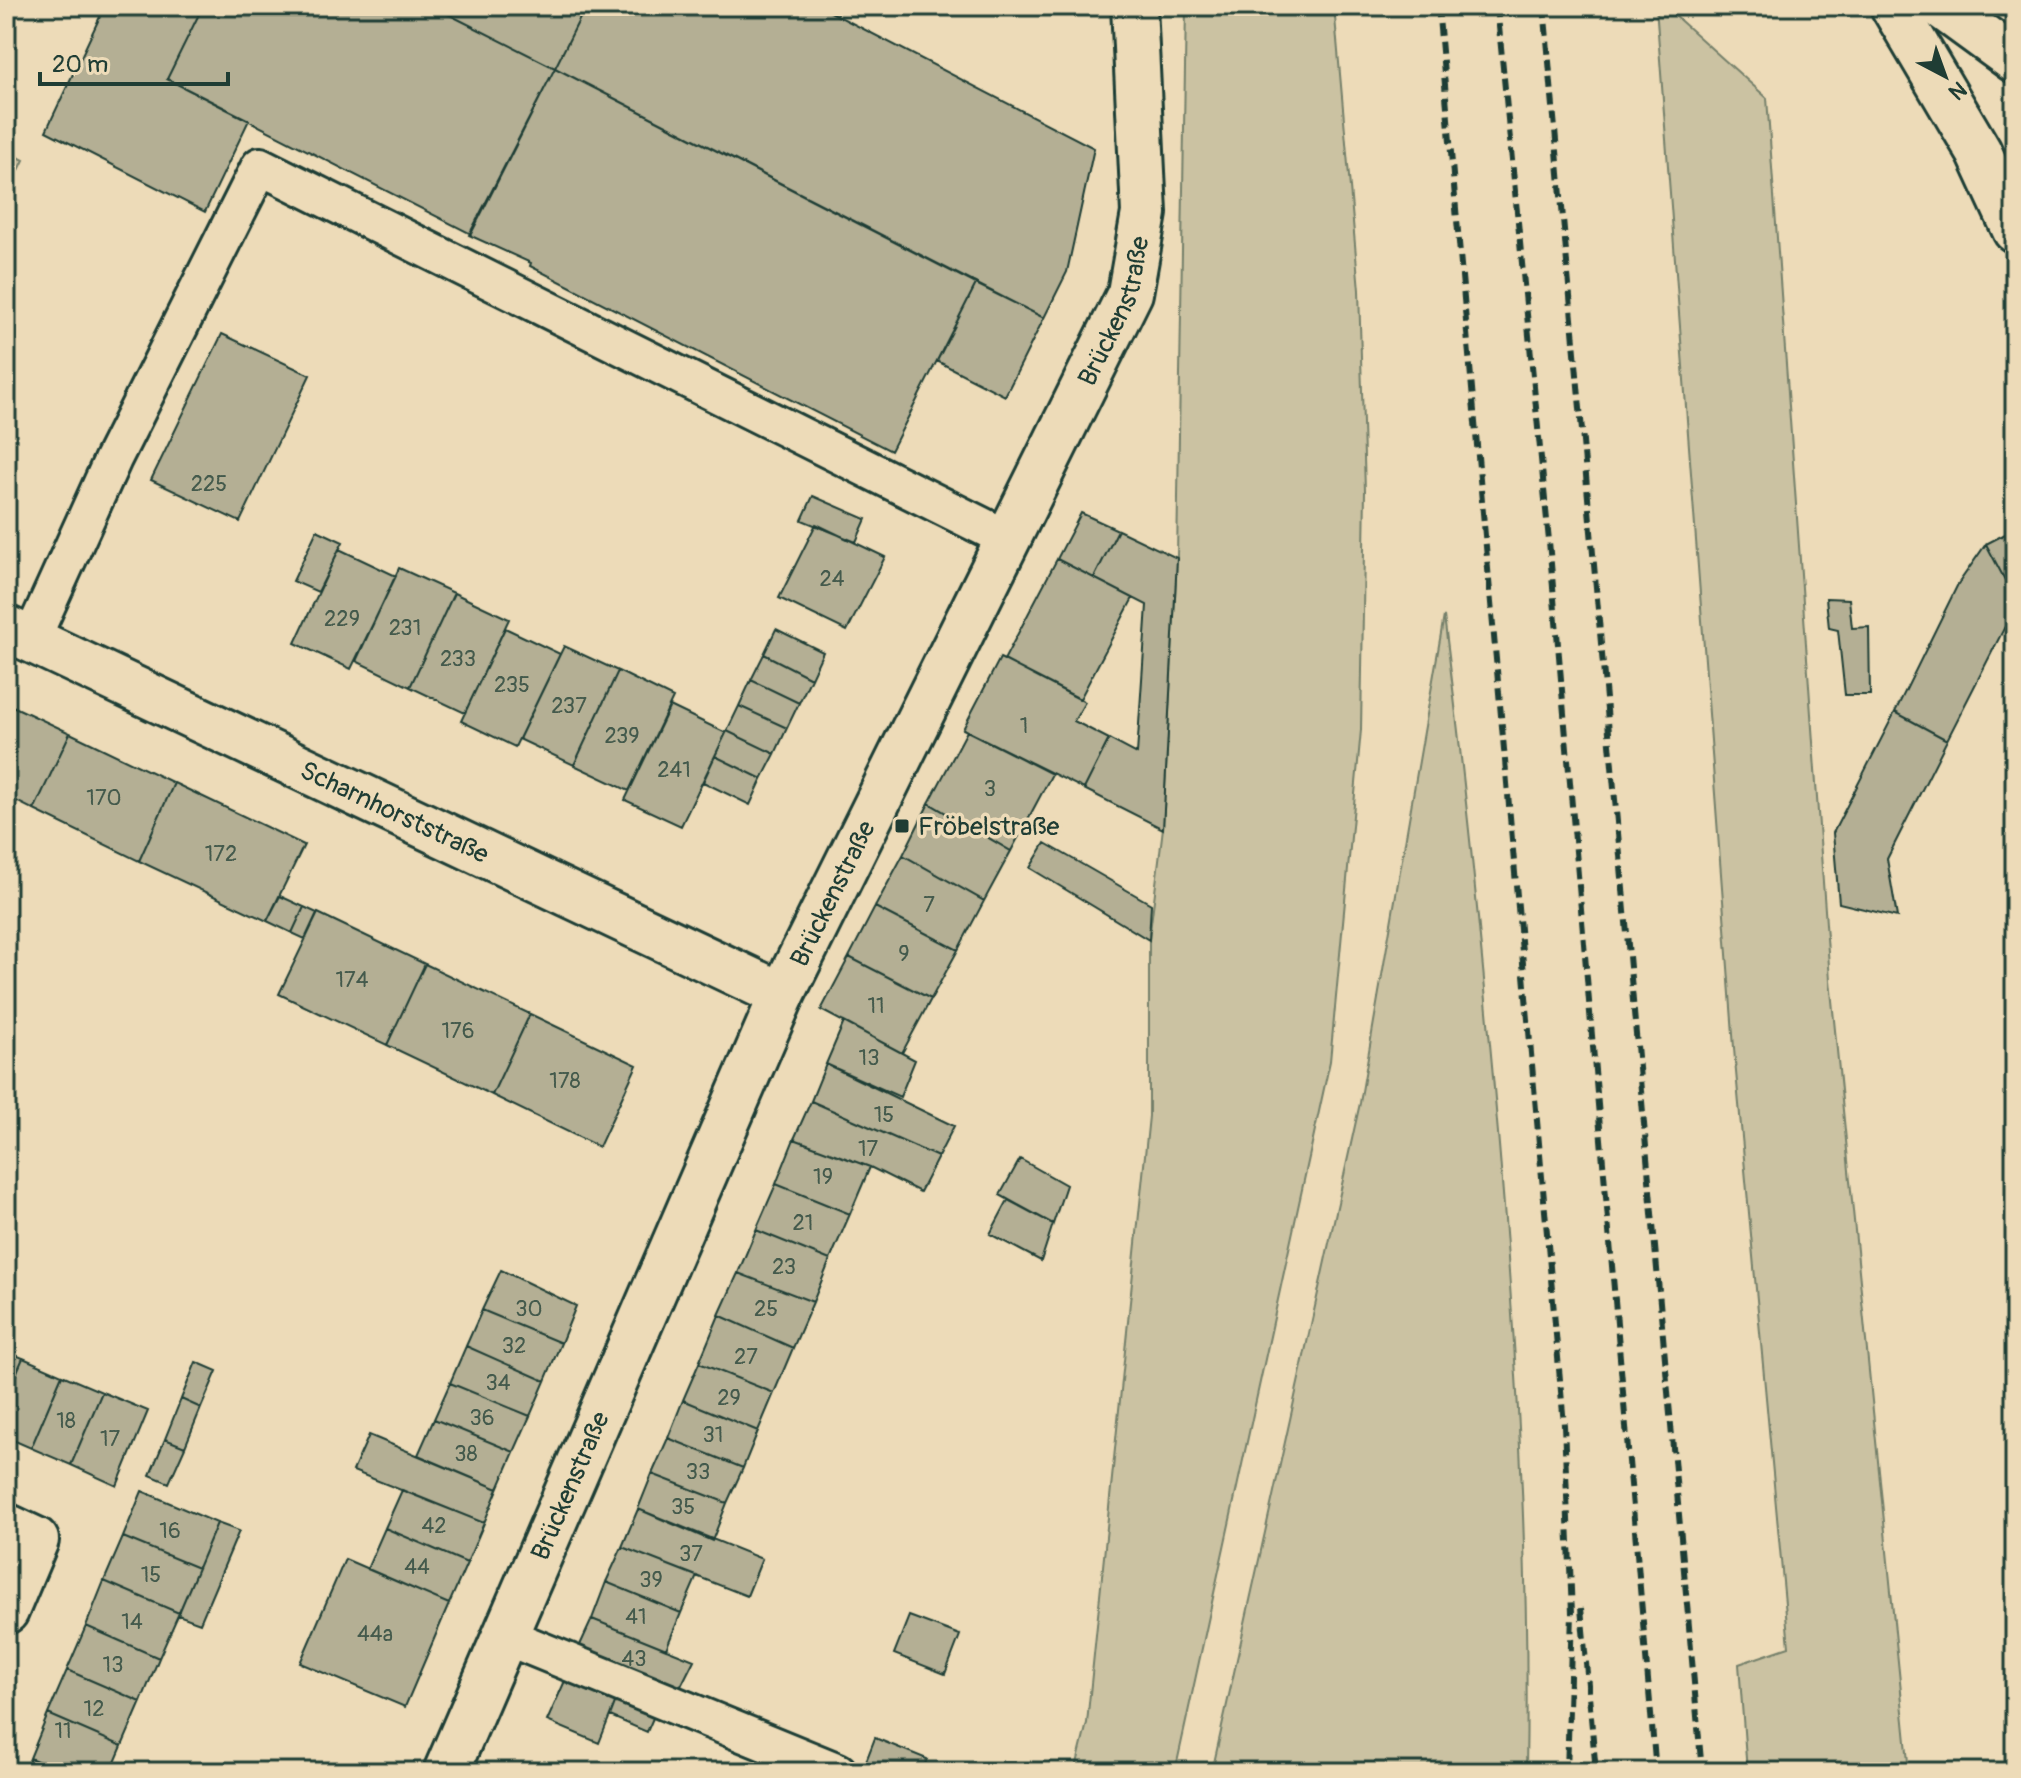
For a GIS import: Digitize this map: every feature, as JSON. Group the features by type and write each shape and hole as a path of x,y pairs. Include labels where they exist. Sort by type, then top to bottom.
{"street":[{"name":"Brückenstraße","path":"446,1772 782,995 1130,293 1144,213 1134,6"},
{"path":"1893,6 1979,152 2015,230"},
{"path":"1941,6 2015,60"},
{"name":"Scharnhorststraße","path":"18,634 782,995"},
{"path":"6,1526 36,1540 6,1611"}],"lane":[{"path":"18,634 113,459 260,166 1008,539"},
{"path":"505,1636 838,1772"}],"shaded area":[{"path":"1186,6 1334,6 1359,290 1365,491 1361,730 1330,1061 1175,1772 1075,1772 1087,1723 1149,1116 1149,940 1163,828 1177,558"},
{"path":"1656,6 1664,6 1767,98 1830,980 1909,1772 1747,1772 1739,1664 1789,1647 1735,1061"},
{"path":"6,151 24,160 6,197"},
{"path":"1444,616 1480,939 1511,1293 1524,1532 1526,1772 1212,1772 1360,1103"}],"building":[{"path":"105,6 203,6 167,79 249,120 205,212 46,131"},
{"path":"203,6 432,6 555,68 471,234 167,79"},
{"path":"432,6 586,6 555,68"},
{"path":"586,6 819,6 1094,148 1067,272 1044,318 555,68"},
{"path":"819,6 842,6 837,15"},
{"path":"555,68 976,284 891,451 530,266 531,263 469,235"},
{"path":"976,284 1044,318 1005,396 937,361"},
{"path":"222,334 310,375 240,522 151,480"},
{"path":"813,496 866,519 856,542 802,520"},
{"path":"1081,513 1118,530 1094,578 1057,559"},
{"path":"816,524 885,557 847,631 779,598"},
{"path":"2015,529 2015,599 1986,544"},
{"path":"317,530 343,542 318,592 293,581"},
{"path":"1118,530 1177,558 1163,829 1084,789 1109,739 1137,754 1147,605 1094,578"},
{"path":"1986,544 2015,599 2015,607 1947,740 1895,712 1958,584"},
{"path":"339,549 396,576 351,669 295,643"},
{"path":"1057,559 1133,598 1080,699 1004,660"},
{"path":"399,568 454,593 410,687 356,661"},
{"path":"454,593 509,619 465,713 410,687"},
{"path":"1826,598 1849,599 1852,628 1869,627 1870,695 1845,695 1838,630 1829,628"},
{"path":"505,628 560,654 515,747 461,721"},
{"path":"776,629 823,652 811,678 764,654"},
{"path":"564,646 618,671 574,765 519,739"},
{"path":"764,654 811,678 799,703 751,680"},
{"path":"1000,658 1085,702 1074,721 1109,739 1084,789 963,729"},
{"path":"618,671 673,698 629,791 574,765"},
{"path":"751,680 799,703 787,728 739,706"},
{"path":"6,703 70,733 34,810 6,796"},
{"path":"670,706 726,733 681,826 625,800"},
{"path":"739,706 787,728 775,754 727,731"},
{"path":"1895,712 1947,740 1887,859 1897,917 1839,903 1833,833"},
{"path":"727,731 775,754 762,779 715,756"},
{"path":"967,731 1052,774 1011,851 929,803"},
{"path":"70,733 174,783 139,861 34,810"},
{"path":"715,756 762,779 750,805 703,782"},
{"path":"174,783 304,845 267,921 139,861"},
{"path":"929,803 1011,851 984,901 903,855"},
{"path":"1045,843 1151,904 1149,940 1030,868"},
{"path":"903,855 984,901 958,950 875,907"},
{"path":"280,896 304,907 292,933 267,921"},
{"path":"304,907 317,913 305,939 292,933"},
{"path":"875,907 958,950 931,999 849,957"},
{"path":"318,913 425,964 387,1045 279,994"},
{"path":"849,957 931,999 902,1053 821,1010"},
{"path":"425,964 530,1014 492,1095 387,1045"},
{"path":"530,1014 637,1065 599,1147 492,1095"},
{"path":"844,1022 915,1060 900,1097 826,1064"},
{"path":"826,1064 954,1126 938,1157 811,1101"},
{"path":"811,1101 938,1157 920,1192 870,1167 794,1139"},
{"path":"794,1139 870,1167 850,1214 776,1184"},
{"path":"1020,1159 1066,1185 1053,1224 1000,1195"},
{"path":"776,1184 850,1214 830,1260 756,1230"},
{"path":"1008,1200 1053,1224 1041,1261 990,1234"},
{"path":"756,1230 830,1260 813,1302 738,1273"},
{"path":"501,1270 576,1306 561,1343 482,1310"},
{"path":"738,1273 813,1302 793,1348 719,1315"},
{"path":"482,1310 561,1343 545,1381 466,1346"},
{"path":"719,1315 793,1348 774,1393 699,1363"},
{"path":"466,1346 545,1381 530,1416 450,1383"},
{"path":"6,1351 23,1358 6,1397"},
{"path":"23,1358 62,1375 31,1448 6,1437 6,1397"},
{"path":"196,1362 217,1371 201,1408 181,1399"},
{"path":"699,1363 774,1393 758,1431 683,1400"},
{"path":"62,1375 102,1392 71,1465 31,1448"},
{"path":"450,1383 530,1416 514,1452 434,1419"},
{"path":"102,1392 148,1411 117,1486 71,1465"},
{"path":"181,1399 201,1408 185,1447 165,1439"},
{"path":"683,1400 758,1431 743,1468 668,1438"},
{"path":"434,1419 514,1452 498,1489 418,1455"},
{"path":"369,1435 498,1489 484,1523 353,1471"},
{"path":"668,1438 743,1468 727,1503 652,1474"},
{"path":"165,1439 185,1447 169,1483 150,1475"},
{"path":"652,1474 727,1503 712,1541 638,1509"},
{"path":"402,1490 484,1523 467,1563 385,1528"},
{"path":"142,1491 217,1523 198,1568 123,1537"},
{"path":"638,1509 762,1559 747,1596 622,1547"},
{"path":"217,1523 239,1531 200,1623 178,1615"},
{"path":"385,1528 467,1563 449,1604 367,1569"},
{"path":"123,1537 198,1568 179,1613 104,1581"},
{"path":"622,1547 697,1576 681,1613 606,1582"},
{"path":"345,1559 449,1604 405,1707 300,1663"},
{"path":"104,1581 179,1613 159,1658 86,1626"},
{"path":"606,1582 681,1613 666,1649 592,1619"},
{"path":"909,1616 960,1635 945,1674 894,1654"},
{"path":"592,1619 694,1660 675,1698 575,1656"},
{"path":"86,1626 159,1658 141,1702 67,1670"},
{"path":"67,1670 141,1702 122,1746 48,1714"},
{"path":"568,1674 618,1695 599,1743 547,1721"},
{"path":"618,1695 656,1711 647,1732 610,1716"},
{"path":"48,1714 122,1746 111,1772 63,1772 30,1758"},
{"path":"875,1738 927,1759 922,1772 863,1769"},
{"path":"30,1758 63,1772 24,1772"}],"railway":[{"path":"1438,6 1564,1425 1572,1613 1567,1772"},
{"path":"1497,6 1549,541 1656,1772"},
{"path":"1544,6 1702,1772"},
{"path":"1581,1608 1596,1772"}],"place":[{"name":"Fröbelstraße","path":"902,826"}]}
